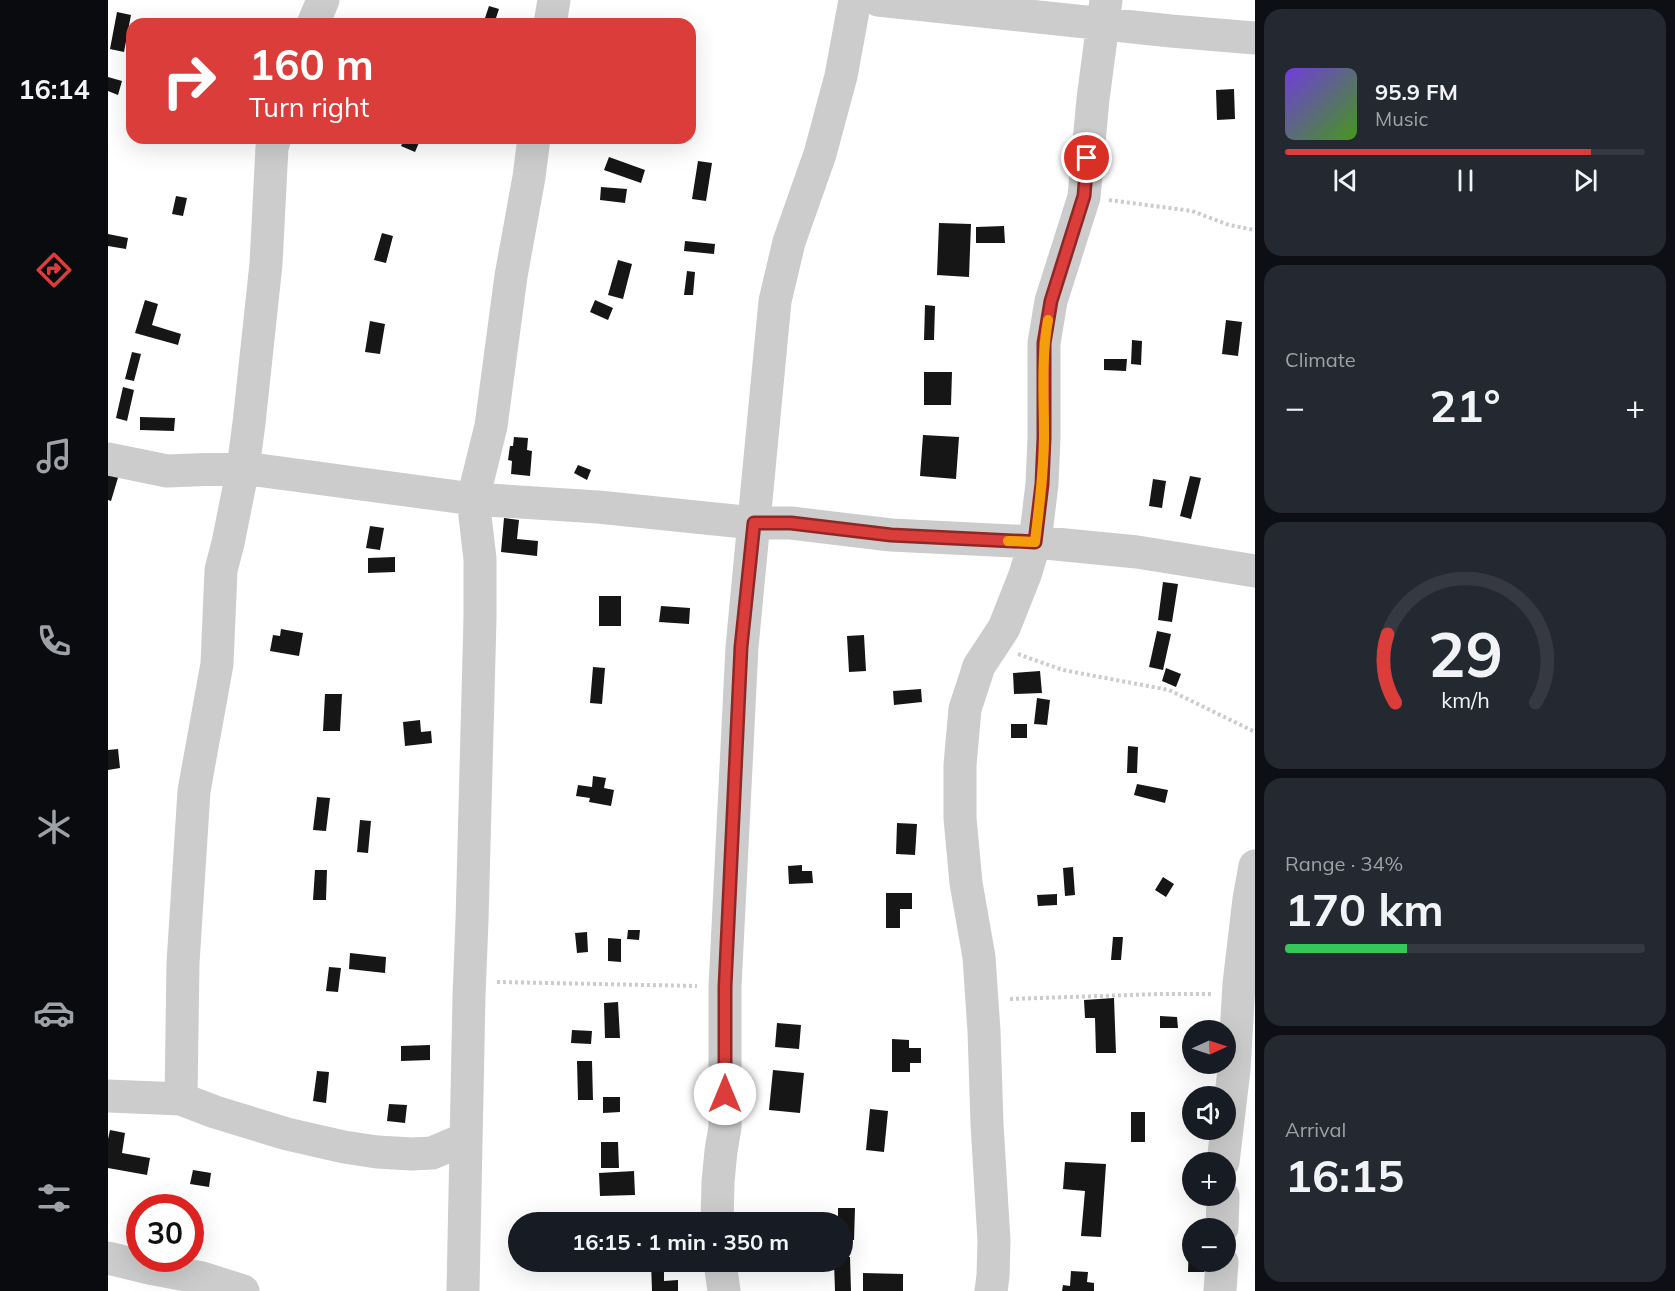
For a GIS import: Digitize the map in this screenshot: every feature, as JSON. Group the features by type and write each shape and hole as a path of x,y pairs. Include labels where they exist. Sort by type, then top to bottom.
{"street":[{"path":"316,18 323,0"},
{"path":"550,18 554,0"},
{"path":"717,1212 718,1182 725,1127 725,987 741,647 775,301 789,243 820,154 841,76 855,0"},
{"path":"878,0 1105,11 1171,31 1255,38"},
{"path":"991,1291 994,1241 984,1031 979,957 965,872 960,818 960,765 965,709 979,666 1004,628 1035,542 1042,484 1044,343 1051,301 1084,196 1093,99 1105,11"},
{"path":"181,1099 183,963 194,791 217,664 221,570 243,468 261,318 274,144"},
{"path":"463,1291 465,1139 480,618 480,559 473,499 491,426 509,286 533,144"},
{"path":"108,459 167,471 243,468 473,499 598,507 754,523 791,523 891,535 1035,542 1137,552 1255,571"},
{"path":"1224,1152 1234,1070 1238,995 1255,866"},
{"path":"108,1096 181,1099 287,1134 377,1152 432,1153 465,1139"},
{"path":"108,1258 202,1278 243,1291"},
{"path":"721,1272 724,1291"},
{"path":"1220,1291 1221,1272"}],"path":[{"path":"1084,196 1192,211 1229,225 1255,230"},
{"path":"992,645 1063,670 1169,690 1255,732"},
{"path":"470,982 725,987"},
{"path":"982,999 1055,999 1160,994 1238,995"}],"building":[{"path":"489,6 499,9 496,18 485,18"},
{"path":"117,12 131,15 130,18 126,18 124,52 110,49"},
{"path":"108,77 122,81 118,95 108,91"},
{"path":"1234,89 1235,119 1217,120 1216,90"},
{"path":"402,144 418,144 415,152 401,146"},
{"path":"609,157 645,170 641,183 604,170"},
{"path":"698,161 712,163 706,201 692,199"},
{"path":"601,187 627,189 625,203 600,200"},
{"path":"176,196 187,198 183,216 172,214"},
{"path":"939,223 971,224 969,277 937,275"},
{"path":"1004,226 1005,243 976,243 976,227"},
{"path":"382,233 393,236 386,263 374,260"},
{"path":"108,234 128,238 126,249 108,246"},
{"path":"685,241 715,244 714,254 684,251"},
{"path":"618,260 632,264 623,299 608,295"},
{"path":"687,271 695,272 693,295 684,295"},
{"path":"145,300 158,304 152,325 181,334 178,345 135,333"},
{"path":"595,300 613,308 608,320 590,312"},
{"path":"925,305 935,306 934,340 924,340"},
{"path":"1226,320 1242,322 1238,356 1222,354"},
{"path":"370,321 385,324 380,354 365,352"},
{"path":"1132,340 1142,341 1141,365 1131,364"},
{"path":"132,352 141,354 134,381 125,379"},
{"path":"1104,359 1127,359 1126,371 1104,370"},
{"path":"924,372 952,372 951,405 924,405"},
{"path":"123,387 134,390 127,421 116,418"},
{"path":"140,417 175,418 174,431 140,430"},
{"path":"923,435 959,437 956,479 920,476"},
{"path":"514,437 528,438 527,450 532,451 530,476 511,474 512,461 508,460"},
{"path":"578,465 591,470 587,480 574,473"},
{"path":"108,468 120,471 111,501 108,500"},
{"path":"1190,476 1201,478 1191,519 1180,516"},
{"path":"1153,479 1166,481 1162,508 1149,506"},
{"path":"504,518 519,520 517,539 538,541 537,556 501,552"},
{"path":"370,526 384,528 380,550 366,548"},
{"path":"395,557 395,572 368,573 368,558"},
{"path":"1163,582 1178,584 1172,622 1158,620"},
{"path":"599,596 621,596 621,626 599,626"},
{"path":"661,606 690,608 689,624 659,622"},
{"path":"281,629 303,633 299,656 270,651 273,635 280,636"},
{"path":"1157,631 1171,634 1163,670 1149,667"},
{"path":"864,635 866,671 849,672 847,636"},
{"path":"593,667 605,668 602,704 590,703"},
{"path":"1166,668 1181,674 1176,687 1162,681"},
{"path":"1040,671 1042,693 1014,694 1013,673"},
{"path":"921,689 922,702 894,705 893,691"},
{"path":"325,694 342,694 340,731 323,731"},
{"path":"1037,698 1050,700 1047,725 1034,724"},
{"path":"420,720 421,732 431,731 432,743 405,746 403,722"},
{"path":"1011,724 1027,724 1027,738 1011,738"},
{"path":"1128,746 1138,747 1137,773 1127,773"},
{"path":"118,749 120,768 108,770 108,750"},
{"path":"593,776 606,778 604,788 614,790 611,806 589,802 590,798 576,796 578,785 592,787"},
{"path":"1137,784 1168,790 1165,803 1134,795"},
{"path":"317,797 330,798 326,831 313,830"},
{"path":"360,820 371,821 368,853 357,852"},
{"path":"897,823 917,824 915,855 896,854"},
{"path":"802,865 802,871 812,871 813,883 789,884 788,866"},
{"path":"1073,867 1075,895 1065,896 1063,868"},
{"path":"315,870 327,870 326,900 313,900"},
{"path":"1163,877 1174,884 1166,897 1155,890"},
{"path":"886,893 912,893 912,909 900,909 900,928 886,928"},
{"path":"1057,894 1057,905 1038,906 1037,895"},
{"path":"628,930 640,930 639,940 627,939"},
{"path":"587,932 588,952 577,953 575,933"},
{"path":"1113,937 1123,937 1121,960 1111,960"},
{"path":"608,938 621,939 621,962 608,961"},
{"path":"350,953 386,957 385,973 349,969"},
{"path":"329,967 341,968 338,992 326,991"},
{"path":"1114,998 1116,1053 1096,1053 1095,1018 1085,1018 1084,1000"},
{"path":"618,1002 620,1038 605,1038 604,1003"},
{"path":"1160,1016 1177,1017 1178,1028 1160,1028"},
{"path":"777,1023 801,1025 799,1049 775,1047"},
{"path":"572,1030 592,1031 591,1044 571,1043"},
{"path":"892,1039 909,1040 909,1048 921,1048 921,1063 910,1063 910,1072 892,1072"},
{"path":"430,1045 430,1060 401,1061 401,1046"},
{"path":"577,1061 592,1061 593,1100 578,1100"},
{"path":"773,1070 804,1073 800,1113 769,1110"},
{"path":"317,1071 329,1072 326,1103 313,1101"},
{"path":"603,1097 620,1097 620,1112 603,1113"},
{"path":"389,1104 407,1105 405,1123 387,1121"},
{"path":"870,1109 888,1111 884,1152 866,1150"},
{"path":"1131,1112 1145,1112 1145,1142 1131,1142"},
{"path":"110,1130 125,1133 122,1153 150,1158 147,1175 108,1168"},
{"path":"601,1142 618,1142 619,1168 601,1168"},
{"path":"1065,1162 1106,1164 1101,1237 1081,1236 1085,1191 1063,1189"},
{"path":"193,1170 211,1173 209,1187 190,1184"},
{"path":"634,1171 635,1195 600,1196 599,1173"},
{"path":"838,1208 855,1208 854,1240 853,1212 838,1212"},
{"path":"1071,1271 1088,1272 1087,1282 1094,1283 1094,1291 1062,1291 1063,1285 1070,1286"},
{"path":"651,1272 664,1272 664,1281 678,1280 678,1291 652,1291"},
{"path":"834,1272 850,1272 851,1291 835,1291"},
{"path":"863,1273 903,1274 903,1291 863,1291"}],"slow traffic":[{"path":"1008,541 1035,542 1042,484 1044,343 1048,320"}],"route":[{"path":"725,1094 725,987 741,647 754,523 791,523 891,535 1035,542 1042,484 1044,343 1051,301 1084,196 1087,158"}]}
